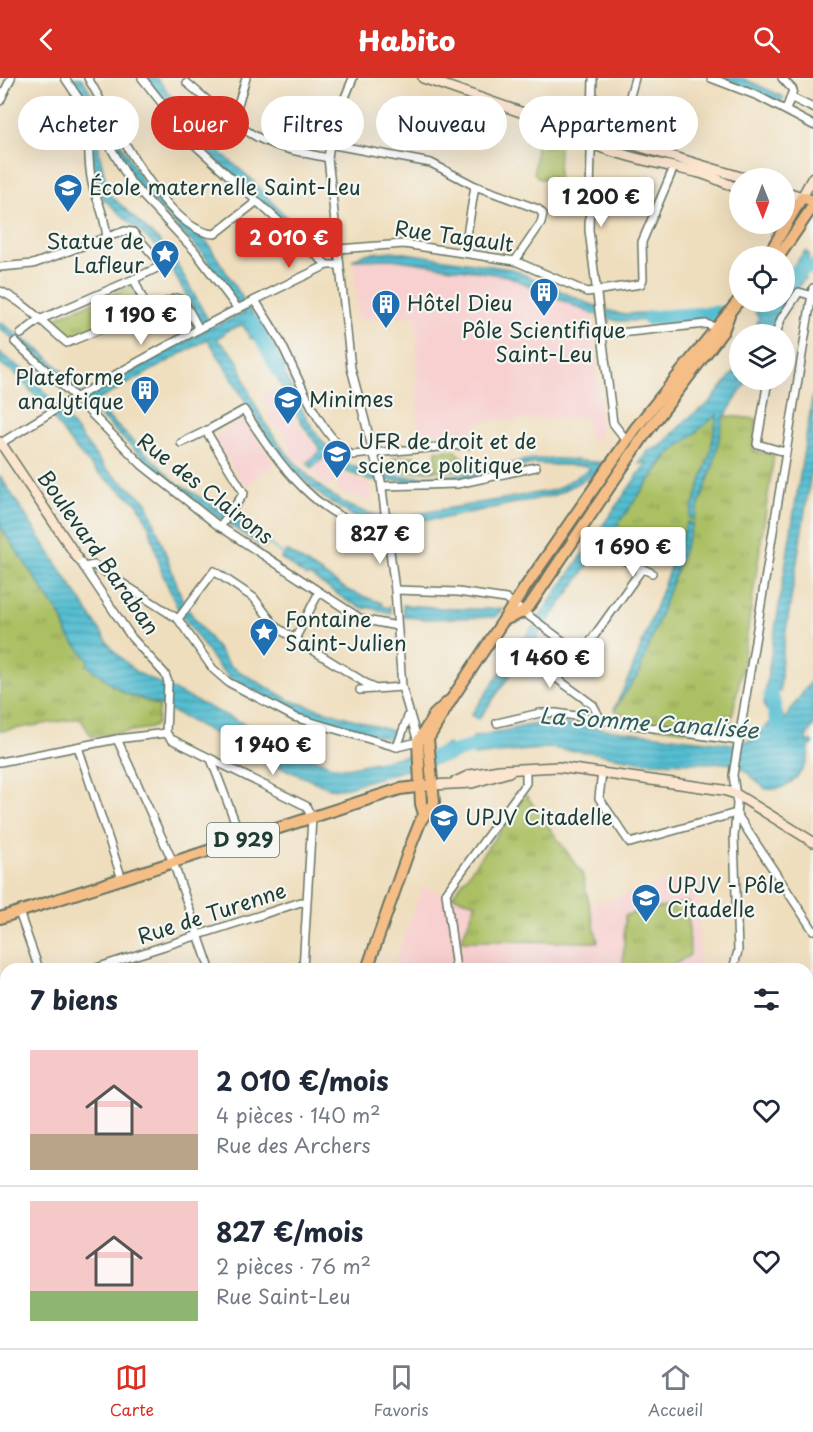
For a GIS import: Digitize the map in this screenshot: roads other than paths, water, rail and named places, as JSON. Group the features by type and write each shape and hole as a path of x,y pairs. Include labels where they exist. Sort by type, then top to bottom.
{"main road":[{"path":"423,78 519,111"},
{"path":"613,150 706,175 729,184"},
{"path":"646,150 729,174"},
{"path":"795,203 802,197 813,177"},
{"path":"795,195 813,201"},
{"path":"786,246 811,213 795,208"},
{"path":"369,963 404,862 424,814 434,802 432,785 421,748 434,715 451,700 503,621 550,577 632,444 715,327 729,312"},
{"path":"519,608 619,454 632,444 723,331 730,312"},
{"name":"Boulevard Baraban","path":"1,442 77,557"},
{"path":"526,769 558,767 602,772 736,794 813,842"},
{"name":"D 929","path":"0,918 400,789 455,782 472,783 526,769"},
{"path":"424,814 421,787 426,771"}],"street":[{"path":"0,101 11,78"},
{"path":"64,78 86,108 92,173 96,197 103,209 107,237"},
{"path":"88,78 98,96"},
{"path":"141,78 195,145 327,265"},
{"path":"241,96 246,78"},
{"path":"346,96 353,78"},
{"path":"592,96 593,78"},
{"path":"629,96 634,78"},
{"path":"711,78 786,110 813,125"},
{"path":"782,78 793,90 786,110"},
{"path":"187,83 203,96"},
{"path":"792,98 813,108"},
{"path":"249,132 286,149 328,158"},
{"path":"112,150 131,183 194,250 242,307"},
{"path":"130,150 152,187 201,232 215,234 256,202"},
{"path":"84,567 94,565 178,620 213,669 228,682 294,717 397,747 421,748 402,687 395,590 379,473 351,368 329,150"},
{"path":"361,150 431,163 475,186 538,209 543,219 515,261"},
{"path":"591,150 589,230 600,335 611,411 618,432 632,444"},
{"path":"596,291 641,284 643,279 642,242 674,167"},
{"path":"464,253 475,186"},
{"path":"0,267 33,264 125,231 133,232 161,264 134,279 39,320 21,334"},
{"name":"Rue Tagault","path":"338,249 390,243 515,261 587,292 596,291"},
{"path":"1,442 72,398 205,326 327,265 339,265"},
{"path":"134,279 147,309"},
{"path":"0,291 21,301 39,320 67,342 72,343 176,298 183,300 205,326"},
{"path":"735,963 738,951 734,768 813,293 799,292 779,324"},
{"path":"255,300 277,336 310,402 336,442 352,455 472,444"},
{"path":"600,335 706,324 715,327"},
{"name":"Rue des Clairons","path":"15,342 142,465 222,524 360,619 398,626"},
{"path":"766,390 757,444 785,452"},
{"path":"181,443 244,410 277,461 316,499 366,529 387,527"},
{"path":"206,431 243,489 242,496 222,524"},
{"path":"381,484 457,484 536,467"},
{"name":"Boulevard Baraban","path":"77,557 132,638 165,674 168,682 166,733"},
{"path":"623,560 652,573"},
{"path":"601,720 593,705 555,678 575,650 587,645 642,569"},
{"path":"178,620 214,571 254,598 276,627 375,688"},
{"path":"395,590 458,592 506,598 575,650"},
{"path":"294,639 319,592"},
{"path":"360,690 402,687"},
{"path":"497,723 540,713 556,713 739,741"},
{"path":"397,747 410,714"},
{"path":"0,762 117,739 166,733 171,739 306,806 312,818 303,963"},
{"path":"117,739 173,862 208,963"},
{"path":"78,747 122,879"},
{"path":"211,759 242,840"},
{"path":"455,963 446,893 526,783 526,769"},
{"path":"602,772 599,798 630,843 736,813"},
{"path":"736,813 813,930"},
{"name":"Rue de Turenne","path":"111,963 199,934 306,903"},
{"path":"19,912 37,963"}],"water":[{"path":"69,78 81,78 93,96 81,96"},
{"path":"146,78 157,78 171,96 160,96"},
{"path":"718,78 742,78 784,97 780,104"},
{"path":"92,150 99,150 108,193 170,251 212,327 244,313 203,254 139,188 117,150 124,150 145,185 169,210 207,242 268,338 261,342 250,338 243,325 228,330 217,340 237,360 252,398 288,454 304,472 340,501 381,516 399,517 555,490 590,469 586,466 532,464 501,473 440,482 368,480 343,470 326,456 312,468 307,463 321,450 298,416 273,369 267,356 275,352 307,420 325,444 335,455 366,471 386,475 429,476 469,473 517,462 552,458 604,463 597,473 555,495 440,519 381,522 355,517 324,498 279,457 208,339 93,403 177,483 270,541 264,548 169,483 82,399 206,330 161,251 103,198 97,184"},
{"path":"205,150 218,150 252,180 301,233 319,247 317,253"},
{"path":"392,251 512,269 587,303 620,314 668,312 669,320 618,321 588,312 508,276 392,259 353,260 363,254"},
{"path":"805,251 809,254 805,278 795,292 795,264"},
{"path":"719,308 716,315 679,318 679,311"},
{"path":"780,312 774,324 757,324 759,317 755,313"},
{"path":"0,322 42,352 79,386 73,390 39,356 0,329"},
{"path":"0,353 25,371 55,403 106,469 147,502 184,604 230,666 289,700 396,732 397,741 295,713 229,677 217,665 178,609 162,573 149,526 138,504 97,472 73,446 46,408 14,372 0,364"},
{"path":"729,378 729,390 742,390 723,419 714,463 694,520 689,518 710,454 717,415 666,457 547,623 539,617 647,462 639,464 648,451 661,446 687,419 709,403"},
{"path":"813,394 813,461 782,656 780,692 777,692 784,720 813,678 813,726 806,737 807,742 813,741 813,745 809,746 806,763 796,777 783,787 766,789 741,767 726,763 642,762 595,753 547,748 474,756 473,737 535,724 555,723 732,744 751,740 770,722 770,715 764,706 765,692"},
{"path":"0,476 112,649 136,672 333,767 346,768 436,750 448,744 452,747 453,760 405,770 341,789 329,788 266,761 160,705 124,693 87,665 89,660 68,636 62,618 0,526"},
{"path":"687,522 693,524 638,675 614,709 632,671"},
{"path":"287,551 349,591 382,603 381,606 389,608 390,605 391,614 367,607 366,609 349,602 309,575 307,577 281,558"},
{"path":"403,605 455,609 502,609 496,617 425,619 404,617"},
{"path":"533,626 541,632 479,719 471,715"}],"waterway":[{"path":"795,275 799,270 813,267"},
{"path":"649,318 717,313"},
{"path":"254,323 279,371"},
{"path":"74,386 86,399"},
{"path":"266,542 286,556"},
{"path":"771,694 781,741"},
{"name":"La Somme Canalisée","path":"434,757 493,742"}],"place":[{"name":"École maternelle Saint-Leu","path":"68,214"},
{"name":"Statue de Lafleur","path":"165,280"},
{"name":"Pôle Scientifique Saint-Leu","path":"544,318"},
{"name":"Hôtel Dieu","path":"386,330"},
{"name":"Plateforme analytique","path":"145,416"},
{"name":"Minimes","path":"288,426"},
{"name":"UFR de droit et de science politique","path":"337,480"},
{"name":"Fontaine Saint-Julien","path":"264,658"},
{"name":"UPJV Citadelle","path":"444,844"},
{"name":"UPJV - Pôle Citadelle","path":"646,924"}]}
